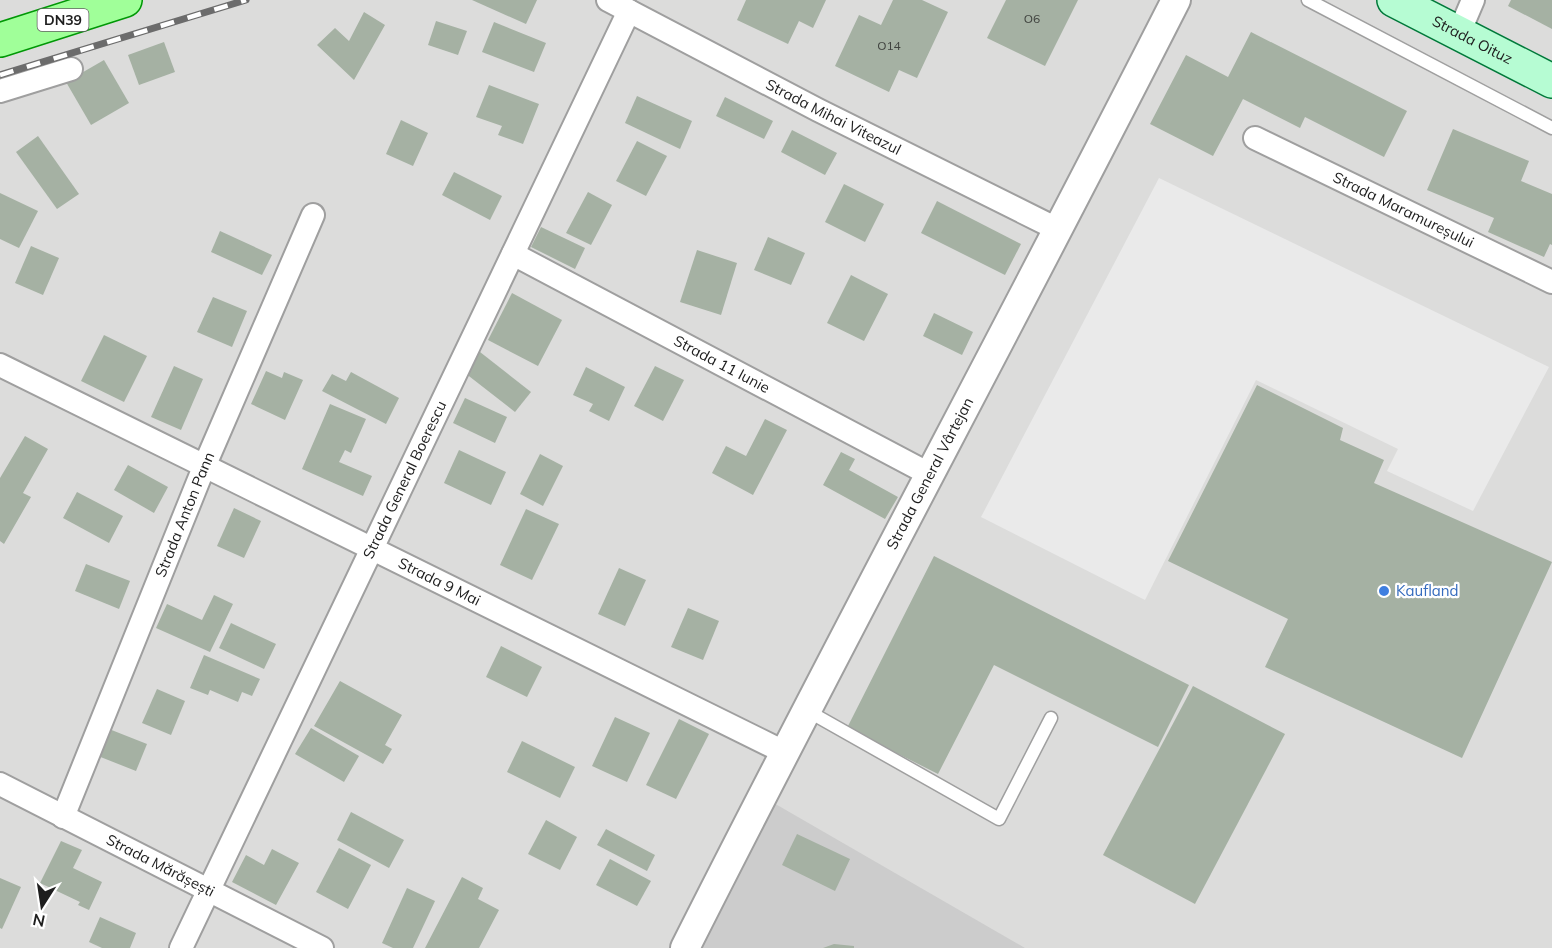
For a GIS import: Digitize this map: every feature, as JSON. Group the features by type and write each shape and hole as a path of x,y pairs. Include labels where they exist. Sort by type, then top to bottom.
{"main road":[{"name":"DN39","path":"0,40 125,0"},
{"name":"Strada Oituz","path":"1394,0 1552,81"}],"street":[{"name":"Strada Mihai Viteazul","path":"608,0 818,110 1059,230"},
{"name":"Strada General Vârtejan","path":"686,948 784,752 1059,230 1176,0"},
{"path":"1459,33 1473,0"},
{"name":"Strada General Boerescu","path":"181,948 629,11"},
{"path":"0,91 71,69"},
{"name":"Strada Maramureșului","path":"1255,138 1552,282"},
{"name":"Strada Anton Pann","path":"63,817 204,467 313,215"},
{"name":"Strada 11 Iunie","path":"513,254 931,474"},
{"name":"Strada 9 Mai","path":"0,364 204,467 371,547 784,752"},
{"name":"Strada Mărășești","path":"0,784 208,892 322,948"}],"lane":[{"path":"1308,0 1552,128"},
{"path":"807,710 999,819 1051,718"}],"shaded area":[{"path":"0,0 1552,0 1552,948 0,948"},
{"path":"1159,178 1549,367 1473,511 1387,471 1398,449 1256,380 1145,600 981,517"},
{"path":"772,802 1025,948 701,948"}],"building":[{"path":"472,0 537,0 526,24"},
{"path":"746,0 826,0 813,28 799,21 788,44 737,20"},
{"path":"893,0 922,0 948,12 917,78 899,70 889,92 835,66 859,15 881,25"},
{"path":"1006,0 1078,0 1045,66 987,38"},
{"path":"1511,0 1552,0 1552,29 1508,6"},
{"path":"364,12 385,25 354,80 317,45 335,28 349,41"},
{"path":"436,21 467,31 458,55 428,45"},
{"path":"494,22 546,43 534,72 482,52"},
{"path":"1251,32 1407,111 1384,157 1305,117 1300,128 1243,99 1213,156 1150,124 1186,55 1228,77"},
{"path":"164,42 175,72 139,85 128,55"},
{"path":"104,60 129,103 91,125 66,82"},
{"path":"489,85 539,104 523,144 498,135 502,126 476,117"},
{"path":"637,96 692,121 680,149 625,123"},
{"path":"725,97 773,121 764,139 716,116"},
{"path":"401,120 428,133 413,166 386,154"},
{"path":"1453,129 1529,161 1521,181 1552,194 1552,245 1550,244 1544,257 1488,232 1494,218 1427,190"},
{"path":"792,130 837,153 825,175 781,152"},
{"path":"38,136 79,194 57,209 16,152"},
{"path":"637,141 667,156 646,196 616,181"},
{"path":"454,172 502,196 490,220 442,195"},
{"path":"844,184 884,204 865,242 825,222"},
{"path":"588,192 612,205 591,245 566,233"},
{"path":"0,193 38,211 19,248 0,239"},
{"path":"937,201 1021,244 1005,275 921,233"},
{"path":"541,227 585,248 575,269 531,247"},
{"path":"220,231 272,255 262,275 211,252"},
{"path":"768,237 805,253 791,285 754,270"},
{"path":"31,246 59,258 43,295 15,283"},
{"path":"697,250 737,263 721,315 680,302"},
{"path":"851,275 888,294 864,341 827,323"},
{"path":"512,293 562,320 538,366 488,340"},
{"path":"213,297 247,311 232,347 197,332"},
{"path":"934,313 973,332 962,355 923,336"},
{"path":"104,335 147,356 124,402 81,381"},
{"path":"480,352 531,392 515,412 465,373"},
{"path":"174,366 203,379 181,430 151,417"},
{"path":"655,366 684,380 663,421 634,406"},
{"path":"586,367 625,387 609,421 589,411 593,404 573,395"},
{"path":"266,371 282,378 284,372 303,380 285,420 251,404"},
{"path":"351,372 399,398 386,424 322,391 332,374 346,381"},
{"name":"Kaufland","path":"1257,385 1343,428 1340,440 1384,460 1374,483 1552,562 1462,758 1265,667 1288,619 1168,561"},
{"path":"465,398 507,417 495,443 453,423"},
{"path":"330,404 366,419 351,453 345,450 339,462 372,476 363,496 302,469"},
{"path":"765,419 787,430 753,495 712,473 726,446 746,456"},
{"path":"25,436 48,449 23,493 31,497 4,544 0,541 0,478"},
{"path":"459,450 506,472 491,505 444,483"},
{"path":"841,452 855,459 849,470 898,497 885,519 823,485"},
{"path":"540,454 563,466 543,506 520,494"},
{"path":"128,465 168,487 154,513 114,490"},
{"path":"77,492 123,516 109,543 63,518"},
{"path":"234,508 261,521 244,558 217,546"},
{"path":"526,509 559,524 532,580 500,565"},
{"path":"934,556 1189,685 1158,747 994,665 938,774 847,728"},
{"path":"86,564 130,581 119,609 75,591"},
{"path":"619,568 646,580 625,626 598,614"},
{"path":"214,595 233,604 210,652 156,628 167,604 202,620"},
{"path":"688,608 719,621 703,660 671,647"},
{"path":"231,623 276,644 264,669 219,648"},
{"path":"501,646 542,667 527,697 486,677"},
{"path":"204,655 260,679 252,696 242,692 238,702 210,690 208,695 190,688"},
{"path":"340,681 402,715 385,745 392,749 383,764 314,726"},
{"path":"1193,686 1285,734 1195,904 1103,855"},
{"path":"157,689 185,701 171,735 142,723"},
{"path":"615,717 650,733 627,782 592,766"},
{"path":"679,719 709,734 676,799 646,785"},
{"path":"311,728 359,756 344,782 295,754"},
{"path":"109,729 147,744 136,771 98,756"},
{"path":"522,741 575,767 560,798 507,772"},
{"path":"351,812 404,840 389,868 337,840"},
{"path":"546,820 577,837 560,870 528,854"},
{"path":"606,829 655,855 647,871 597,845"},
{"path":"797,834 850,859 835,891 782,865"},
{"path":"61,841 82,850 73,868 102,882 89,910 78,905 80,902 40,883"},
{"path":"339,848 371,865 348,909 316,892"},
{"path":"272,849 299,863 276,905 232,882 246,855 264,865"},
{"path":"610,859 651,881 637,906 596,885"},
{"path":"462,877 483,888 478,899 499,910 479,948 425,948"},
{"path":"0,878 21,887 2,929 0,928"},
{"path":"407,888 435,901 413,948 393,948 382,943"},
{"path":"100,917 136,933 130,948 102,948 89,942"},
{"path":"834,944 854,946 854,948 823,948"}],"railway":[{"path":"0,75 246,0"}],"place":[{"name":"Kaufland","path":"1384,591"}]}
